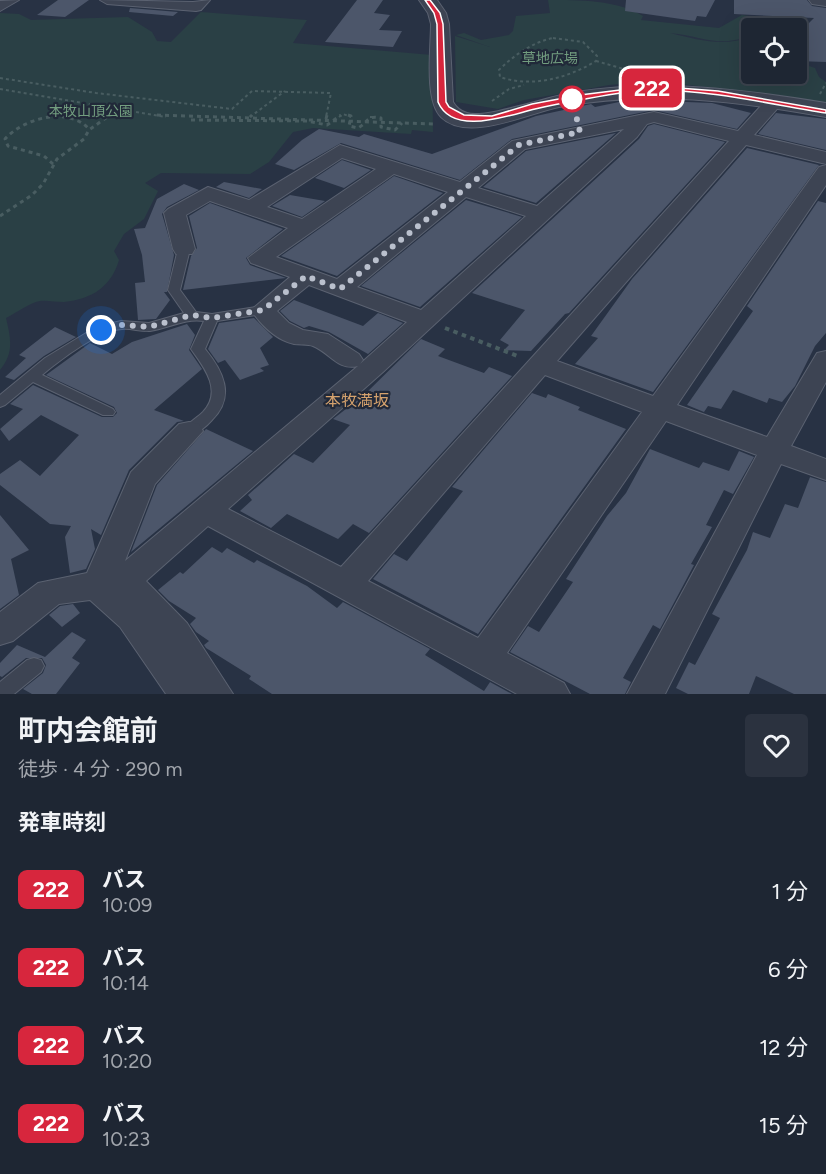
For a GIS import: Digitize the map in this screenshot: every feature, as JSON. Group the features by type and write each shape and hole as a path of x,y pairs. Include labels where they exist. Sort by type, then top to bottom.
{"street":[{"path":"0,8 12,0"},
{"path":"107,0 196,7 203,0"},
{"path":"428,0 437,13 440,24 442,102 445,109 462,117 492,119 570,99 652,88 775,101 824,100"},
{"path":"818,0 826,2"},
{"path":"345,585 775,101"},
{"path":"340,289 519,145 654,117 826,158"},
{"path":"214,694 187,647 162,615 124,581 206,512 364,364 424,320 630,133 641,120"},
{"path":"251,208 340,151 540,214"},
{"path":"391,167 259,258 424,320"},
{"path":"484,658 826,171"},
{"path":"184,249 175,213 208,193 305,227"},
{"path":"306,276 263,310 280,328 297,337 319,339 364,364"},
{"path":"646,694 774,450 826,359"},
{"path":"540,364 826,470"},
{"path":"187,694 139,624 124,609 102,594 99,585 142,479 189,431"},
{"path":"206,512 551,694"},
{"path":"1,631 50,592 99,585"}],"lane":[{"path":"184,249 174,290 192,315"},
{"path":"0,402 75,343 101,330 121,325 149,327 192,315 212,318 263,310"},
{"path":"189,431 206,420 218,406 220,396 207,360 198,349 212,318"},
{"path":"32,376 108,412"},
{"path":"0,694 34,666"}],"path":[{"path":"492,101 509,89 528,84 591,65 597,56 589,46 574,40 553,38 538,41 499,70 500,77 506,81 528,84"},
{"path":"0,78 108,95 232,109 252,91 331,93 326,119"},
{"path":"824,100 826,83"},
{"path":"0,89 118,110 207,121 307,121 327,125 343,114 351,116 349,126 354,128 360,127 369,117 375,116 381,118 381,128 387,130 398,128 402,123"},
{"path":"250,118 285,91"},
{"path":"0,216 32,195 43,184 53,165 84,139 89,130 118,110"},
{"path":"8,146 5,139 8,132 45,118 73,119 82,122 89,130"},
{"path":"184,118 335,120"},
{"path":"350,121 365,122"},
{"path":"382,123 436,124"},
{"path":"0,145 44,156 53,165"},
{"path":"424,320 540,364"}],"green space":[{"name":"草地広場","path":"548,0 610,4 643,16 641,20 719,28 742,15 762,18 741,18 741,38 728,41 670,33 720,42 741,40 741,84 807,84 807,65 815,68 819,77 826,82 826,104 775,95 655,81 609,85 524,100 498,109 456,102 455,36 490,47 456,35 464,33 481,40 509,35 513,31 516,16 550,13"},
{"name":"本牧山頂公園","path":"201,12 307,20 293,43 432,55 433,132 412,130 411,134 313,128 293,132 269,162 250,174 161,173 145,183 158,191 144,219 124,234 114,251 119,260 111,278 99,290 92,295 64,302 36,302 6,318 10,346 8,358 0,370 0,13 19,14 31,20 128,17 152,32 157,41 171,42"}],"building":[{"path":"58,0 89,0 65,17 37,15"},
{"path":"357,0 383,0 374,13 390,15 379,30 402,31 393,47 325,42"},
{"path":"626,0 715,0 706,17 697,16 695,21 625,11"},
{"path":"734,0 807,0 812,6 826,8 826,62 807,61 807,25 814,18 734,14"},
{"path":"130,8 178,12 173,16 129,12"},
{"path":"619,102 712,103 751,113 737,129 654,110 512,139 460,180 341,143 294,170 275,164 302,140 319,129 359,137 364,134 432,154 536,116 591,104 595,107"},
{"path":"776,113 826,119 826,150 758,134"},
{"path":"654,124 725,142 569,313 565,314 531,351 504,350 509,345 500,340 525,310 472,293 639,139 648,126"},
{"path":"616,133 536,203 483,187 526,151"},
{"path":"747,148 819,165 653,392 575,364 598,338 591,336 632,279"},
{"path":"342,160 371,170 344,188 315,178"},
{"path":"394,176 443,193 337,276 281,256"},
{"path":"224,182 262,189 249,198 216,187"},
{"path":"184,184 199,190 167,207 162,214 174,255 167,292 164,292 170,300 156,319 138,320 135,283 145,282 142,255 134,229 145,228 157,199"},
{"path":"290,195 325,201 302,217 272,206"},
{"path":"466,200 522,217 420,307 361,286"},
{"path":"818,201 826,203 826,333 815,346 795,386 782,402 769,398 767,403 733,390 721,409 708,406 704,412 687,405 753,311 747,306"},
{"path":"210,203 283,229 246,258 250,265 286,278 183,290 191,256 197,248 189,216"},
{"path":"294,300 363,326 378,313 403,323 368,354 329,332 309,326 304,328 290,321 280,311"},
{"path":"254,318 273,337 260,348 269,365 260,368 264,371 240,380 225,360 218,363 208,349 219,323"},
{"path":"187,324 195,335 189,350 202,369 154,410 184,421 177,422 129,470 101,535 91,529 95,549 86,569 70,573 65,537 71,526 50,524 0,485 0,474 20,460 40,476 79,435 41,415 9,441 0,429 23,409 10,404 33,385 102,417 113,417 117,413 114,407 46,375 90,343 112,354 132,342"},
{"path":"55,327 76,337 44,356 14,380 5,377 26,358 19,355"},
{"path":"421,339 445,349 438,356 484,373 489,367 512,376 369,533 353,524 338,539 287,514 271,528 240,511 252,500 248,495 294,454 313,463 350,425 333,419 364,395"},
{"path":"532,393 546,398 548,394 580,407 578,410 626,429 478,634 373,579 394,554 407,561 463,491 452,487"},
{"path":"206,429 253,451 131,552 157,485"},
{"path":"650,449 699,468 703,462 729,471 739,451 754,457 733,494 724,490 706,525 712,527 691,564 694,565 660,629 653,625 623,678 631,682 625,694 590,694 510,652 528,626 539,632 573,582 566,579 607,516 626,493"},
{"path":"810,477 826,482 826,694 794,694 756,676 749,694 688,694 676,688 689,662 695,665 720,618 712,614 747,550 753,532 770,538 785,504 798,508"},
{"path":"0,515 29,550 11,559 19,595 0,609"},
{"path":"212,547 222,553 227,548 254,563 257,560 307,586 337,608 343,602 430,649 425,655 484,691 490,682 512,694 272,694 249,679 251,676 206,648 204,645 209,641 196,632 190,624 196,618 169,601 158,590 180,572 183,574"},
{"path":"73,604 80,613 62,627 49,615 60,606"},
{"path":"72,632 86,640 72,658 80,663 56,694 32,694 23,689 43,673 46,665 42,658 26,658 2,677 0,676 0,663 17,645 45,657"}],"bus line":[{"name":"222","path":"428,0 437,13 440,24 442,102 445,109 454,115 475,120 492,119 532,107 580,97 652,88 718,93 826,110"}],"district":[{"name":"本牧満坂","path":"357,400"}],"route":[{"path":"101,330 121,325 149,327 192,315 212,318 263,310 306,276 340,289 519,145 580,132 572,99"}]}
